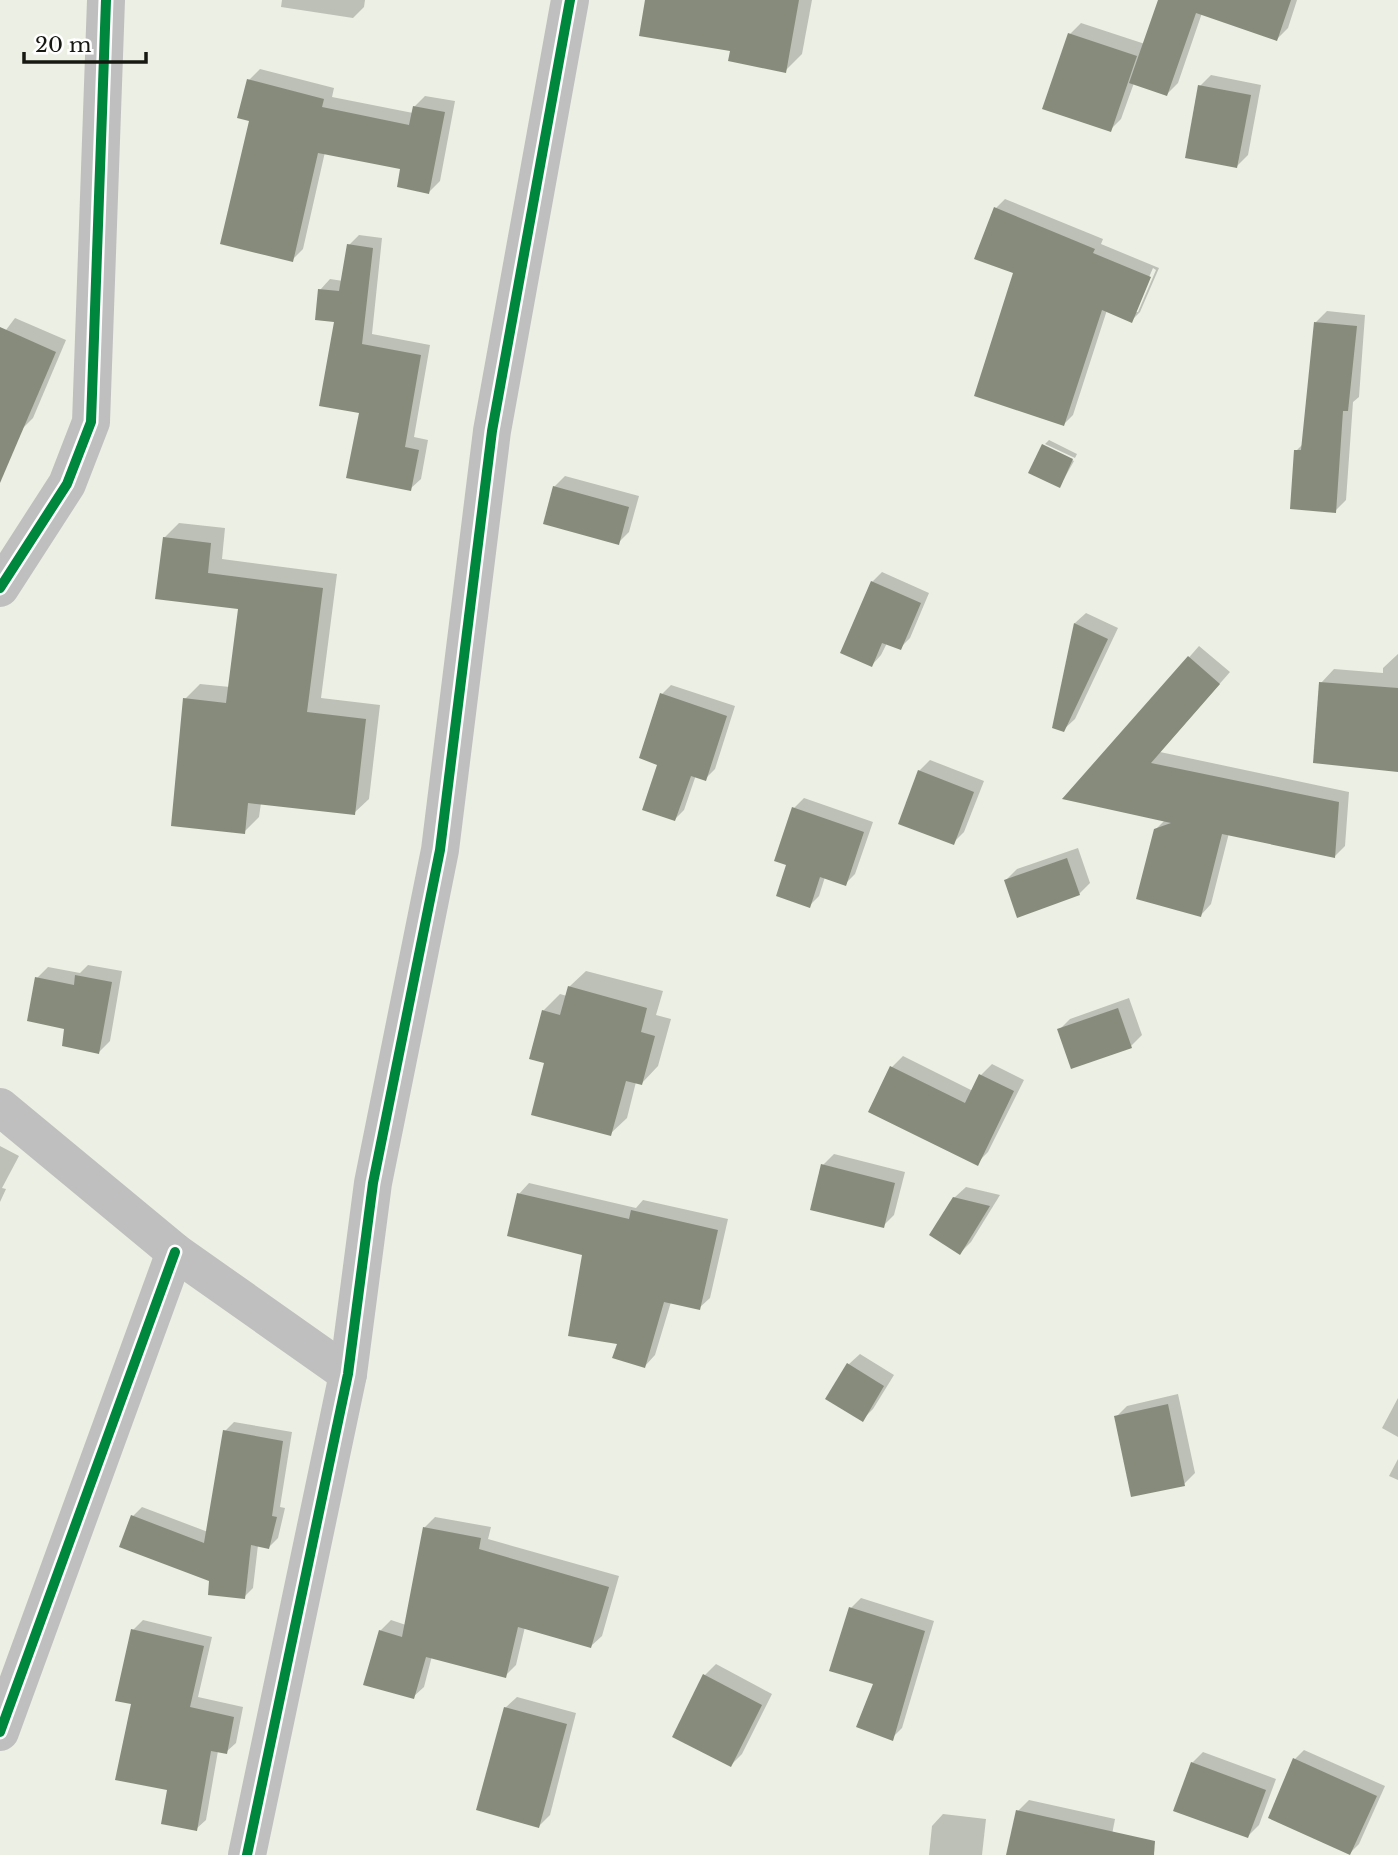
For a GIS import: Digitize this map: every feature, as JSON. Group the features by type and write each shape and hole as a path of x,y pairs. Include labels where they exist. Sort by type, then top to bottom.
{"street":[{"path":"0,588 67,484 91,422 106,0"},
{"path":"247,1855 348,1374 373,1183 440,850 492,431 570,0"},
{"path":"0,1107 176,1252 348,1374"},
{"path":"0,1732 176,1252"}],"building":[{"path":"645,0 799,0 786,73 728,61 730,51 639,36"},
{"path":"1158,0 1291,0 1277,41 1196,13 1167,96 1129,83"},
{"path":"1068,33 1137,56 1111,132 1042,109"},
{"path":"247,79 324,99 322,107 409,125 413,106 445,112 429,194 397,187 400,169 318,153 293,262 220,244 249,121 237,118"},
{"path":"1198,85 1251,95 1237,168 1185,158"},
{"path":"994,207 1095,249 1093,253 1151,277 1132,323 1102,310 1064,426 974,396 1013,273 974,259"},
{"path":"347,244 373,248 362,344 421,355 405,447 419,450 411,491 346,478 359,413 319,406 334,322 315,320 318,289 339,291"},
{"path":"1314,322 1357,326 1348,411 1343,411 1336,513 1290,509 1294,450 1301,450"},
{"path":"0,327 56,352 0,483"},
{"path":"1042,444 1073,459 1060,488 1028,473"},
{"path":"553,486 629,507 619,545 543,524"},
{"path":"163,537 211,543 208,573 323,588 307,712 366,719 355,815 248,803 245,834 171,826 183,698 226,703 238,609 155,599"},
{"path":"871,581 921,603 901,650 882,643 872,667 840,653"},
{"path":"1074,623 1108,639 1064,732 1052,728"},
{"path":"1188,656 1220,684 1151,763 1339,802 1335,858 1222,834 1201,917 1136,899 1154,829 1171,823 1062,799"},
{"path":"1319,682 1398,688 1398,772 1313,763"},
{"path":"660,693 727,716 706,781 691,776 675,821 642,810 657,765 639,758"},
{"path":"918,770 974,792 954,845 898,824"},
{"path":"792,807 864,832 846,886 820,877 810,908 776,896 786,865 774,861"},
{"path":"1067,858 1080,895 1017,918 1004,880"},
{"path":"75,975 112,982 99,1054 62,1046 64,1029 27,1021 35,977 74,985"},
{"path":"568,986 647,1008 641,1032 655,1036 642,1085 626,1081 611,1136 531,1115 544,1063 529,1059 542,1010 560,1015"},
{"path":"1118,1008 1132,1048 1071,1069 1057,1029"},
{"path":"890,1066 965,1103 979,1074 1014,1091 978,1166 868,1112"},
{"path":"821,1164 895,1183 884,1228 810,1210"},
{"path":"517,1193 629,1219 631,1210 718,1230 700,1310 664,1302 645,1368 612,1358 617,1344 568,1336 582,1255 507,1236"},
{"path":"953,1197 990,1206 960,1255 929,1235"},
{"path":"847,1363 884,1386 863,1422 825,1399"},
{"path":"1168,1404 1185,1486 1131,1497 1114,1416"},
{"path":"223,1430 283,1441 272,1516 277,1517 269,1549 251,1545 245,1599 208,1595 209,1581 119,1547 131,1515 204,1543"},
{"path":"423,1527 481,1538 479,1549 609,1587 591,1648 518,1627 506,1678 426,1657 414,1699 363,1685 379,1630 402,1637"},
{"path":"849,1607 925,1631 893,1741 856,1727 873,1684 829,1671"},
{"path":"131,1629 204,1646 190,1707 234,1717 227,1754 211,1751 197,1831 161,1824 167,1790 115,1780 131,1704 115,1701"},
{"path":"703,1674 762,1705 731,1767 672,1737"},
{"path":"504,1707 567,1724 539,1828 476,1810"},
{"path":"1293,1758 1377,1796 1350,1855 1268,1818"},
{"path":"1191,1762 1266,1790 1248,1838 1173,1811"},
{"path":"1016,1810 1155,1841 1154,1855 1006,1855"}],"cycle path":[{"path":"0,588 67,484 91,422 106,0"},
{"path":"247,1855 348,1374 373,1183 440,850 492,431 570,0"},
{"path":"0,1732 175,1252"}]}
